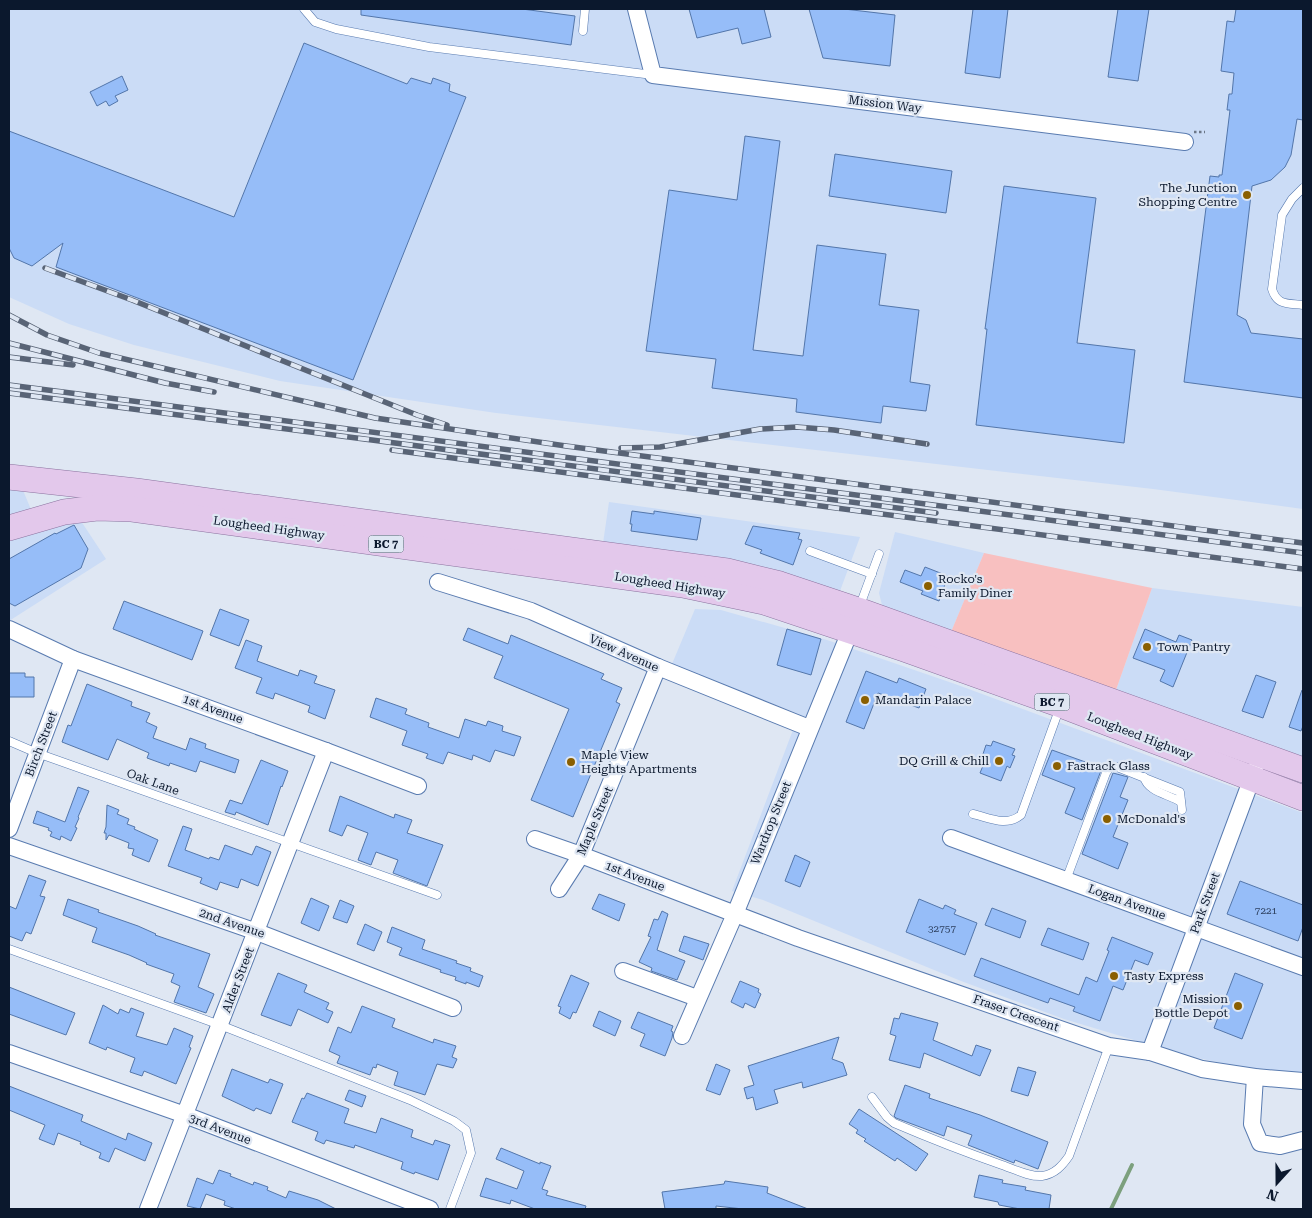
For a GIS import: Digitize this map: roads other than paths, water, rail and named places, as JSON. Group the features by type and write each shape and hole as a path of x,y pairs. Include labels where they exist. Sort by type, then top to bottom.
{"main road":[{"name":"Lougheed Highway","path":"18,479 136,492 727,571 780,584 854,620 904,648 1061,705 1303,798"},
{"path":"9,528 30,509 34,502 34,494 18,479"},
{"name":"Lougheed Highway","path":"9,528 64,512 97,508 132,509 730,593 764,602 854,620 1261,754 1303,770"}],"street":[{"path":"636,9 653,75"},
{"name":"Mission Way","path":"653,75 1185,142"},
{"name":"View Avenue","path":"438,582 531,611 658,668 809,728"},
{"name":"Wardrop Street","path":"682,1036 735,914 854,620"},
{"name":"1st Avenue","path":"9,629 73,659 418,786"},
{"name":"Birch Street","path":"9,829 73,659"},
{"name":"Maple Street","path":"559,889 581,856 658,668"},
{"name":"Alder Street","path":"148,1209 326,751"},
{"name":"Park Street","path":"1150,1052 1261,754"},
{"name":"Logan Avenue","path":"951,838 1303,967"},
{"name":"1st Avenue","path":"535,840 735,914"},
{"name":"2nd Avenue","path":"9,846 256,932 452,1008"},
{"name":"Fraser Crescent","path":"735,914 1110,1046 1150,1052 1202,1069 1255,1077 1303,1081"},
{"path":"623,971 697,998"},
{"name":"3rd Avenue","path":"9,1053 185,1115 430,1209"},
{"path":"1255,1077 1252,1124 1260,1143 1280,1146 1303,1140"}],"lane":[{"path":"304,9 315,22 336,29 429,47 653,75"},
{"path":"583,30 585,9"},
{"path":"1303,188 1292,199 1282,215 1272,289 1274,298 1280,302 1303,305"},
{"path":"810,551 872,574"},
{"path":"854,620 879,554"},
{"path":"973,814 1006,822 1014,820 1021,815 1061,705"},
{"name":"Oak Lane","path":"9,741 37,753 437,895"},
{"path":"1066,880 1110,766 1144,777 1180,792 1182,806"},
{"path":"9,949 220,1025 410,1100 454,1121 466,1130 472,1153 450,1209"},
{"path":"872,1097 894,1123 978,1156 1031,1175 1041,1176 1053,1173 1069,1156 1110,1046"}],"waterway":[{"path":"1111,1209 1132,1165"}],"railway":[{"path":"45,268 132,300 417,415 447,425"},
{"path":"9,315 47,335 99,353 375,418 566,446 1303,543"},
{"path":"9,343 165,383 214,392"},
{"path":"9,357 73,365"},
{"path":"9,385 1303,553"},
{"path":"9,393 936,513"},
{"path":"621,448 660,447 760,429 797,427 834,430 927,444"},
{"path":"392,450 1303,569"}],"place":[{"name":"The Junction Shopping Centre","path":"1247,195"},
{"name":"Rocko's Family Diner","path":"928,586"},
{"name":"Town Pantry","path":"1147,647"},
{"name":"Mandarin Palace","path":"865,700"},
{"name":"DQ Grill & Chill","path":"999,761"},
{"name":"Maple View Heights Apartments","path":"571,762"},
{"name":"Fastrack Glass","path":"1057,766"},
{"name":"McDonald's","path":"1107,819"},
{"name":"Tasty Express","path":"1114,976"},
{"name":"Mission Bottle Depot","path":"1238,1006"}]}
